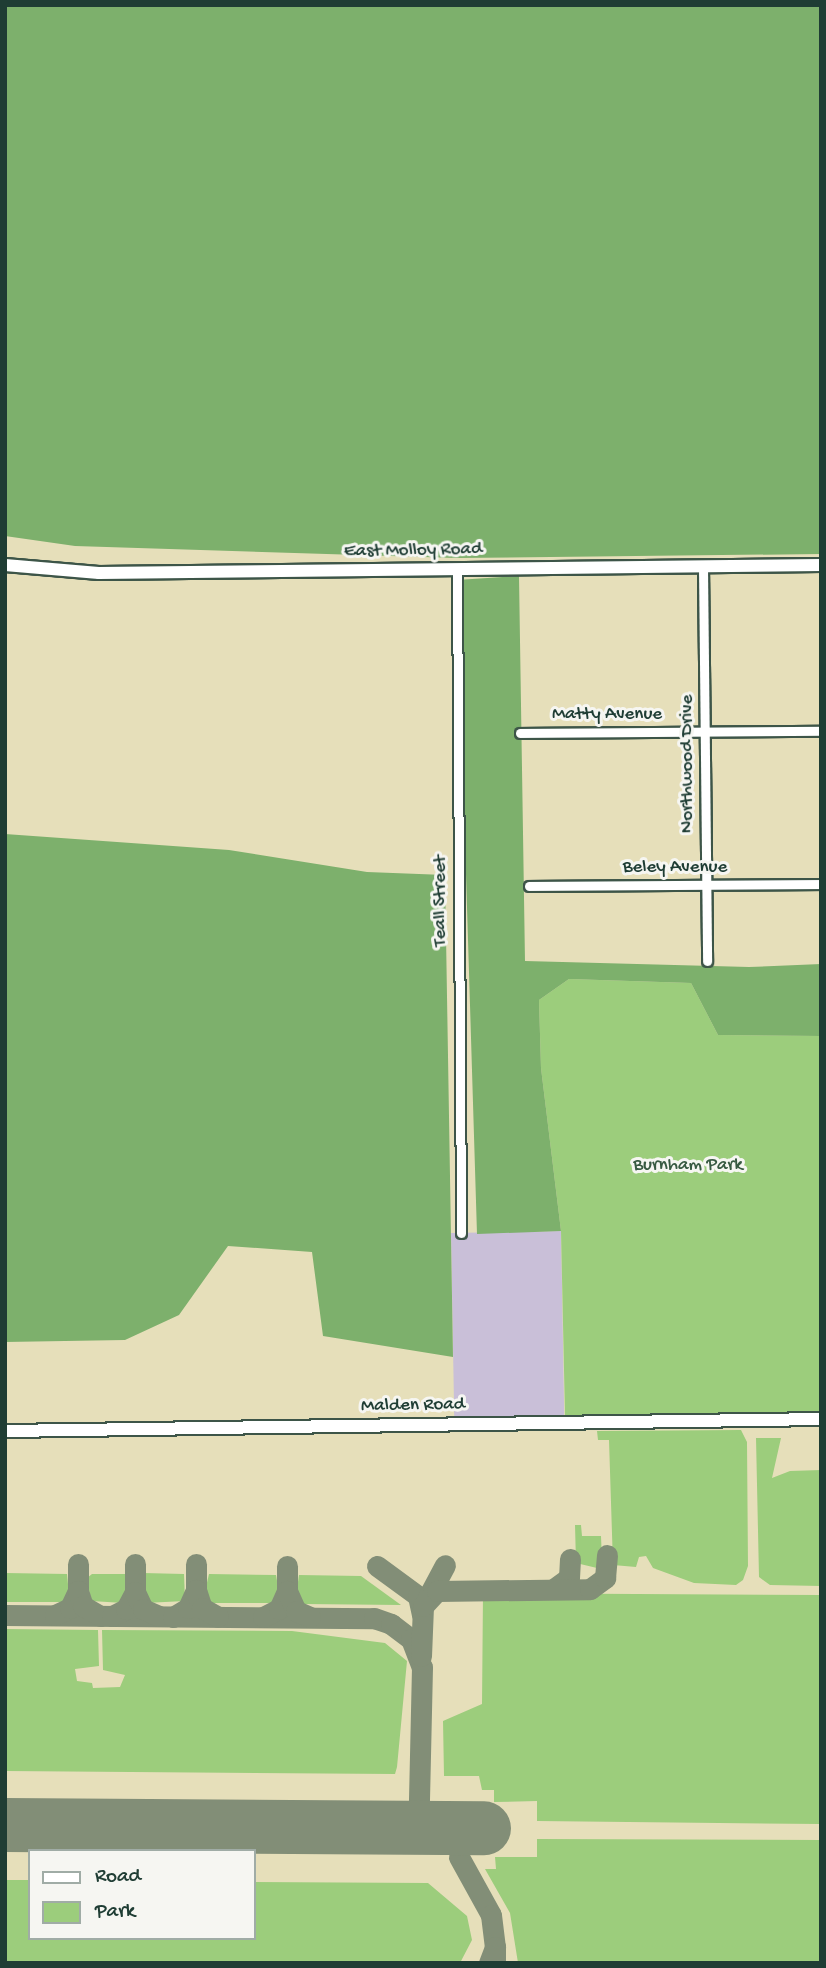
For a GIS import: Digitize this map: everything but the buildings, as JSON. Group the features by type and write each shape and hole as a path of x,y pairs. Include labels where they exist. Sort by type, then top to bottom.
{"street":[{"name":"East Molloy Road","path":"5,565 99,573 821,565"},
{"name":"Northwood Drive","path":"703,567 707,961"},
{"name":"Teall Street","path":"457,570 461,1233"},
{"name":"Matty Avenue","path":"520,733 821,730"},
{"name":"Beley Avenue","path":"529,887 821,884"},
{"name":"Malden Road","path":"5,1432 821,1419"}],"shaded area":[{"path":"561,1231 564,1416 454,1418 451,1233"}],"green space":[{"path":"5,5 821,5 821,554 456,558 75,546 5,536"},
{"path":"519,576 525,961 749,967 821,964 821,1036 718,1035 691,983 569,979 539,1000 541,1068 561,1231 477,1234 457,580"},
{"path":"5,834 229,850 367,872 445,875 453,1357 323,1336 312,1252 228,1246 179,1315 125,1340 5,1342"},
{"name":"Burnham Park","path":"569,979 691,983 718,1035 821,1036 821,1412 565,1416 561,1231 541,1068 539,1000"},
{"path":"741,1430 747,1442 748,1566 743,1580 736,1585 694,1583 653,1568 646,1556 639,1557 636,1567 613,1565 609,1440 598,1440 597,1431"},
{"path":"756,1438 781,1438 772,1478 790,1471 821,1470 821,1586 770,1585 759,1577"},
{"path":"575,1525 581,1525 582,1536 601,1536 602,1561 597,1568 576,1563"},
{"path":"5,1573 67,1574 69,1594 62,1602 5,1602"},
{"path":"143,1573 184,1574 185,1601 145,1603 139,1587"},
{"path":"92,1574 127,1574 128,1598 124,1603 91,1601 87,1578"},
{"path":"209,1574 276,1575 279,1592 272,1603 211,1603 205,1591"},
{"path":"299,1575 361,1576 401,1605 303,1604 296,1596"},
{"path":"483,1593 821,1595 821,1824 537,1821 537,1801 494,1802 494,1790 482,1790 479,1776 444,1776 443,1721 482,1704"},
{"path":"5,1629 98,1630 99,1666 75,1669 77,1681 92,1683 93,1688 120,1687 125,1675 103,1670 102,1630 292,1631 385,1643 407,1661 395,1774 5,1771"},
{"path":"537,1839 821,1840 821,1963 518,1963 510,1913 485,1869 496,1869 495,1857 537,1857"},
{"path":"5,1880 28,1880 28,1940 256,1940 256,1882 428,1883 467,1916 472,1940 460,1963 5,1963"}],"taxiway":[{"path":"421,1656 423,1606 437,1591 590,1589 605,1578 607,1555"},
{"path":"555,1588 569,1578 570,1559"},
{"path":"78,1564 78,1591"},
{"path":"135,1564 135,1592"},
{"path":"196,1564 196,1590"},
{"path":"428,1597 445,1565"},
{"path":"287,1566 287,1591"},
{"path":"377,1566 418,1596 422,1615"},
{"path":"173,1617 188,1608 196,1590 202,1608 218,1617"},
{"path":"55,1615 70,1608 78,1591 83,1606 100,1616"},
{"path":"263,1617 279,1609 287,1591 296,1611 310,1617"},
{"path":"112,1616 126,1609 135,1592 143,1609 159,1616"},
{"path":"5,1615 374,1618 391,1624 411,1639 422,1667 419,1802"},
{"path":"459,1857 491,1915 495,1947"},
{"path":"489,1963 495,1947 495,1963"}],"runway":[{"path":"5,1825 484,1828"}]}
